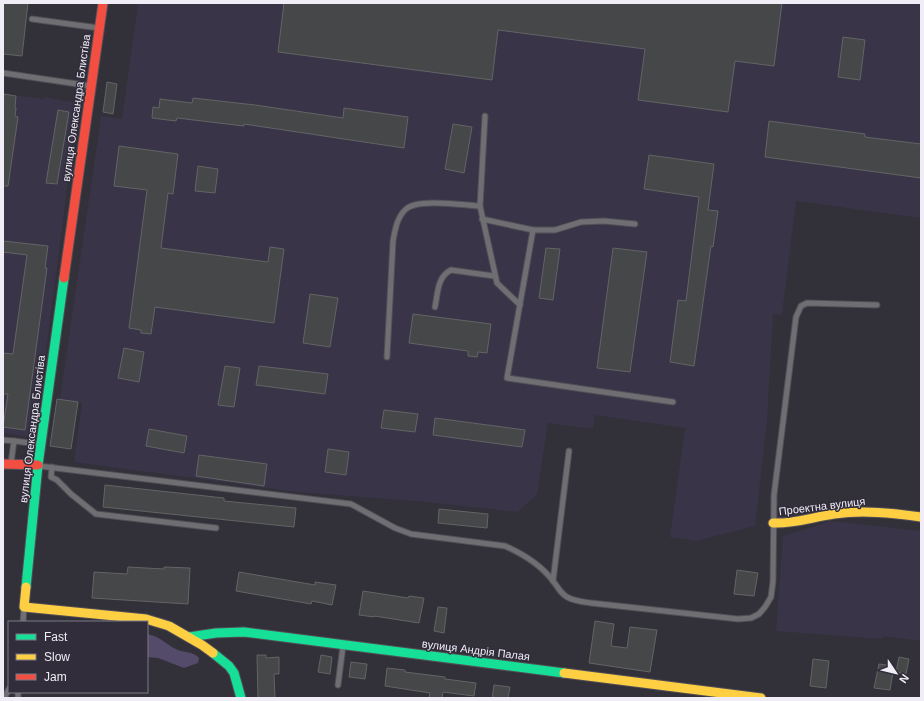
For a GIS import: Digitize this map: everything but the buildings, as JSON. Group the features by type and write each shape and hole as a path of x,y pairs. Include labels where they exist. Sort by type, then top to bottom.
{"street":[{"name":"вулиця Олександра Блистіва","path":"24,607 38,465 103,3"},
{"path":"7,464 38,465"},
{"name":"Проектна вулиця","path":"773,523 785,524 834,514 864,511 921,517"},
{"path":"24,607 146,619 169,626 202,645 229,666 234,673 241,698"},
{"name":"вулиця Андрія Палая","path":"189,637 220,632 244,632 760,698"}],"lane":[{"path":"32,19 100,29"},
{"path":"3,74 92,86"},
{"path":"485,116 480,206 482,219 497,284 520,305"},
{"path":"387,357 393,241 397,222 406,209 421,202 480,206"},
{"path":"482,219 533,230 555,230 581,222 604,221 636,224"},
{"path":"533,230 507,378 673,402"},
{"path":"435,307 441,279 444,273 451,270 494,276"},
{"path":"38,465 351,504 395,528 411,534 505,546 518,552 540,567 561,592 571,599 591,603 717,617 738,619 751,618 760,614 771,596 773,581 774,495 796,317 801,306 807,303 877,304"},
{"path":"3,440 41,444"},
{"path":"7,464 14,442"},
{"path":"553,581 569,451"},
{"path":"52,467 51,477 57,480 71,494 96,514 216,528"},
{"path":"22,621 24,607"},
{"path":"338,685 343,645"}],"shaded area":[{"path":"138,3 921,3 921,218 796,201 782,315 773,314 767,421 755,526 695,541 670,537 685,428 595,415 593,429 548,423 537,494 518,512 428,502 297,492 74,462 82,403 60,399 101,116 122,119"},
{"path":"3,94 44,99 44,97 78,103 35,438 3,433"},
{"path":"831,521 921,531 921,641 883,636 882,639 776,631 783,536"},
{"path":"148,634 160,639 178,650 192,653 199,658 198,663 184,668 158,658 148,657"}],"traffic: fast":[{"path":"26,587 38,465 64,278"},
{"path":"189,637 216,633 244,632 564,673"},
{"path":"213,653 229,666 234,673 241,698"}],"traffic: slow":[{"path":"773,523 856,512 888,513 921,517"},
{"path":"26,587 24,607 146,619 169,626 213,653"},
{"path":"564,673 761,698"}],"traffic: jam":[{"path":"64,278 103,3"},
{"path":"3,464 38,465"}]}
